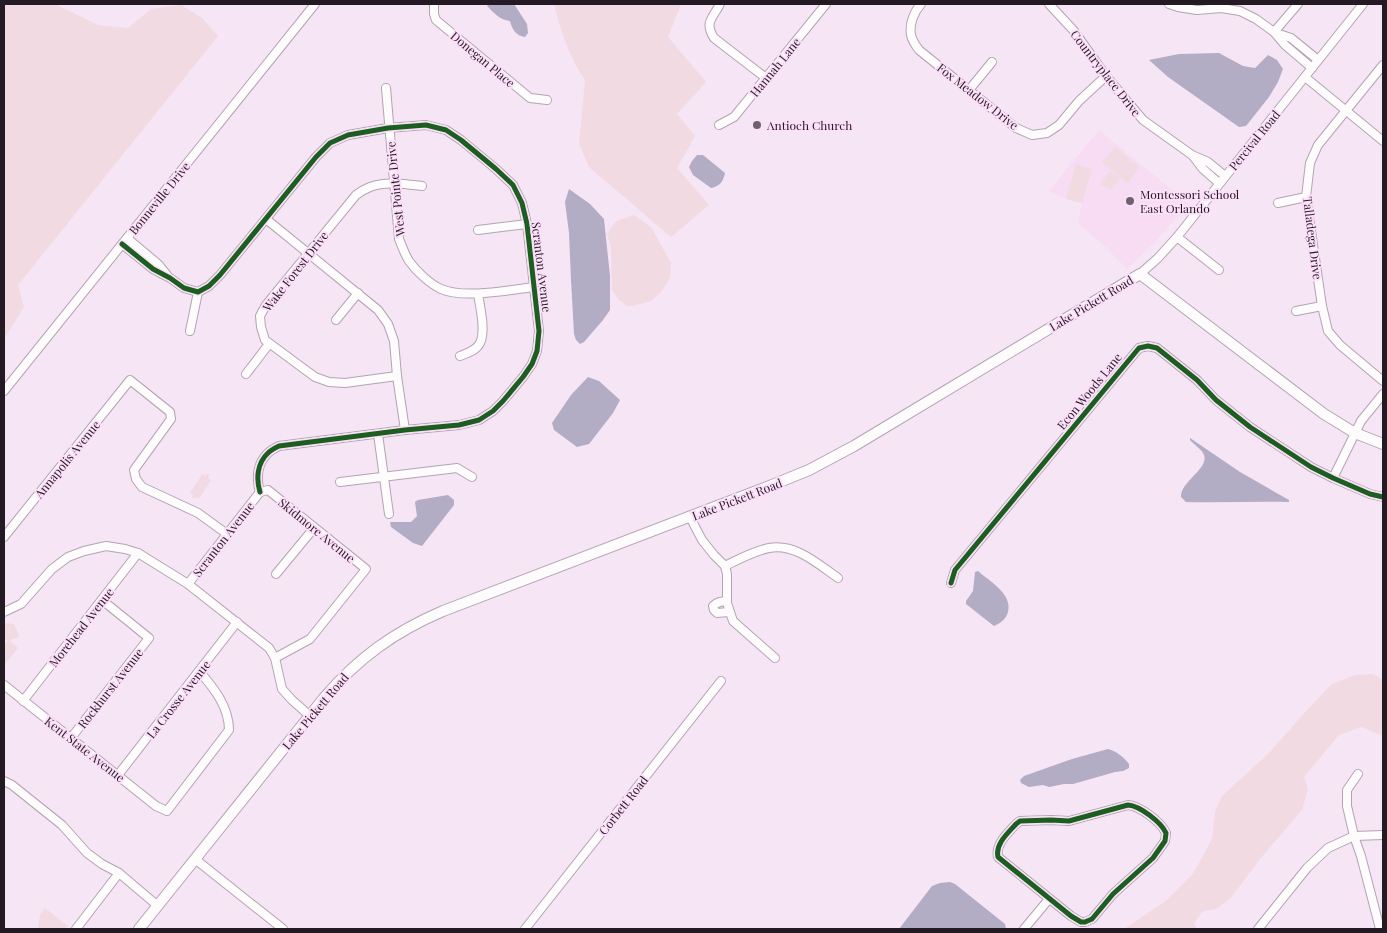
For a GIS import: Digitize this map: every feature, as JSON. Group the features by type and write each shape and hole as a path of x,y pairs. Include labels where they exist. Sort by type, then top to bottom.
{"main road":[{"name":"Lake Pickett Road","path":"139,929 332,688 350,669 381,644 407,628 458,605 794,476 835,456 1140,274 1303,400 1355,432 1383,444"}],"street":[{"name":"Bonneville Drive","path":"4,391 315,4"},
{"name":"Donegan Place","path":"434,4 436,20 530,98 547,100"},
{"path":"720,4 710,22 709,30 714,38 766,78"},
{"name":"Hannah Lane","path":"719,126 734,118 826,4"},
{"name":"Fox Meadow Drive","path":"921,4 916,10 911,23 911,37 919,50 1016,128 1032,134 1047,133 1059,125 1079,101 1106,76"},
{"name":"Countryplace Drive","path":"1049,4 1074,31 1106,76 1143,120 1192,155 1208,162 1225,176"},
{"path":"1169,4 1197,10 1221,8 1240,11 1256,19 1274,32 1285,45 1312,68"},
{"path":"1274,32 1298,4"},
{"name":"Percival Road","path":"1140,274 1177,237 1363,4"},
{"path":"1274,32 1291,38 1318,60"},
{"path":"969,90 992,62"},
{"name":"Talladega Drive","path":"1383,65 1318,145 1310,163 1306,196 1322,306 1328,331 1340,345 1383,381"},
{"path":"1304,77 1383,141"},
{"name":"West Pointe Drive","path":"386,88 399,240 408,260 420,274 441,289 478,294 534,287"},
{"name":"Scranton Avenue","path":"188,584 260,492 258,471 267,454 279,446 459,425 479,420 493,411 503,401 532,364 537,351 540,331 526,224 522,203 513,185 461,140 446,130 426,125 388,128 348,135 330,144 316,157 220,274 209,286 198,292"},
{"name":"Countryplace Drive","path":"1192,155 1203,169 1219,183"},
{"name":"Wake Forest Drive","path":"269,344 261,327 260,316 266,305 356,195 371,187 394,184 422,186"},
{"path":"1278,203 1306,196"},
{"path":"266,219 378,310 388,324 394,341 405,430"},
{"path":"478,230 526,224"},
{"path":"1177,237 1219,270"},
{"path":"124,241 158,264 170,278 184,288 198,292 190,331"},
{"path":"336,320 358,293"},
{"path":"460,356 472,351 480,343 483,328 478,294"},
{"path":"1296,311 1322,306"},
{"path":"246,374 269,344 315,377 329,382 345,383 397,376"},
{"name":"Econ Woods Lane","path":"951,583 955,570 1139,348 1148,346 1157,348 1197,380 1216,400 1250,427 1311,467 1370,494 1383,497"},
{"name":"Annapolis Avenue","path":"4,537 130,380 170,412 171,419 134,470 136,478 142,487 198,513 227,534"},
{"path":"1334,478 1355,432 1383,394"},
{"path":"378,434 389,514"},
{"path":"340,482 457,468 472,477"},
{"name":"Skidmore Avenue","path":"260,492 268,490 366,569 310,639 276,658"},
{"path":"690,517 702,540 725,566 727,574 727,601 729,612 735,624 775,658"},
{"path":"276,574 314,528"},
{"path":"4,612 21,604 52,569 68,557 106,546 138,553 188,584 270,648 276,658 282,689 310,716"},
{"path":"725,566 770,548 788,548 806,556 838,578"},
{"name":"Morehead Avenue","path":"23,701 138,553"},
{"name":"Rockhurst Avenue","path":"71,738 149,638 102,600"},
{"path":"727,601 718,602 714,606 714,610 717,613 729,612"},
{"name":"La Crosse Avenue","path":"118,775 237,622"},
{"name":"Kent State Avenue","path":"4,685 156,806 167,811 229,730 229,720 224,706 212,685 199,671"},
{"name":"Corbett Road","path":"524,929 721,681"},
{"path":"1358,774 1347,790 1347,806 1380,929"},
{"path":"4,780 62,825 87,853 119,874 158,906"},
{"path":"1128,805 1140,808 1165,830 1165,841 1159,851 1112,894 1095,916 1088,921 1077,920 1049,898 1001,860 997,854 999,845 1020,821 1069,820 1128,805"},
{"path":"1258,929 1307,868 1328,848 1354,836 1383,835"},
{"path":"195,860 283,929"},
{"path":"76,929 119,874"},
{"path":"1024,929 1049,898"}],"shaded area":[{"path":"4,4 55,4 98,25 128,28 151,9 181,5 202,18 218,36 18,285 24,307 4,339"},
{"path":"489,4 514,4 527,24 528,33 525,37 515,32 510,21 495,14 487,6"},
{"path":"554,4 681,4 668,37 706,82 677,114 695,136 677,168 709,205 671,237 589,167 579,144 585,80 566,44"},
{"path":"1219,53 1243,66 1255,68 1268,55 1277,60 1283,69 1269,97 1246,126 1239,127 1168,77 1149,60 1179,54"},
{"name":"Montessori School East Orlando","path":"1099,130 1189,204 1154,243 1127,269 1107,248 1078,223 1082,203 1066,199 1049,191"},
{"path":"1115,147 1140,168 1127,183 1102,162"},
{"path":"697,155 703,155 725,173 719,185 711,188 693,175 689,167"},
{"path":"1076,164 1092,169 1082,203 1066,199"},
{"path":"1110,171 1120,178 1111,190 1100,184"},
{"path":"569,189 590,204 604,219 610,276 610,310 584,342 580,344 574,334 569,233 565,202"},
{"path":"634,215 651,227 671,263 670,277 662,291 651,301 627,306 619,300 612,290 611,247 607,234 616,221"},
{"path":"588,377 599,381 620,400 613,413 589,444 577,447 554,430 552,423 571,395"},
{"path":"1190,438 1240,472 1289,500 1289,502 1186,502 1181,497 1182,491 1199,470 1204,460 1203,453"},
{"path":"202,474 205,476 209,475 208,478 211,480 199,499 196,497 194,499 190,493"},
{"path":"448,495 454,500 454,505 422,546 413,543 391,527 390,522 411,522 417,516 415,502 418,500"},
{"path":"978,571 999,588 1009,605 1008,612 1003,620 994,626 966,604 973,591 975,572"},
{"path":"4,623 14,624 19,635 19,637 9,640 18,648 5,664 4,646 8,640 4,640"},
{"path":"1373,674 1383,680 1383,736 1361,727 1339,735 1304,777 1308,789 1302,810 1260,859 1230,899 1216,909 1203,911 1194,923 1197,929 1124,929 1167,900 1193,874 1212,839 1215,812 1222,796 1269,753 1332,684 1355,675"},
{"path":"1108,749 1122,757 1129,764 1129,768 1073,784 1029,787 1021,783 1020,780 1024,776"},
{"path":"950,882 1005,924 1006,929 899,929 932,886"},
{"path":"45,908 68,926 65,929 39,929 40,915"}],"cycle path":[{"path":"122,244 153,269 184,288 198,292 209,286 220,275 316,157 330,143 348,135 388,128 426,125 446,130 461,140 513,185 522,203 527,224 539,331 537,351 532,364 523,377 493,411 479,420 459,425 279,446 269,452 262,461 258,477 260,492"},
{"path":"951,583 955,570 1139,348 1148,346 1157,348 1197,380 1216,400 1250,427 1311,467 1370,494 1383,497"},
{"path":"1128,805 1144,811 1160,824 1166,833 1165,841 1153,858 1113,894 1092,919 1085,922 1081,922 1071,916 998,857 1000,843 1020,821 1069,821 1128,805"}],"place":[{"name":"Antioch Church","path":"757,125"},
{"name":"Montessori School East Orlando","path":"1130,201"}]}
